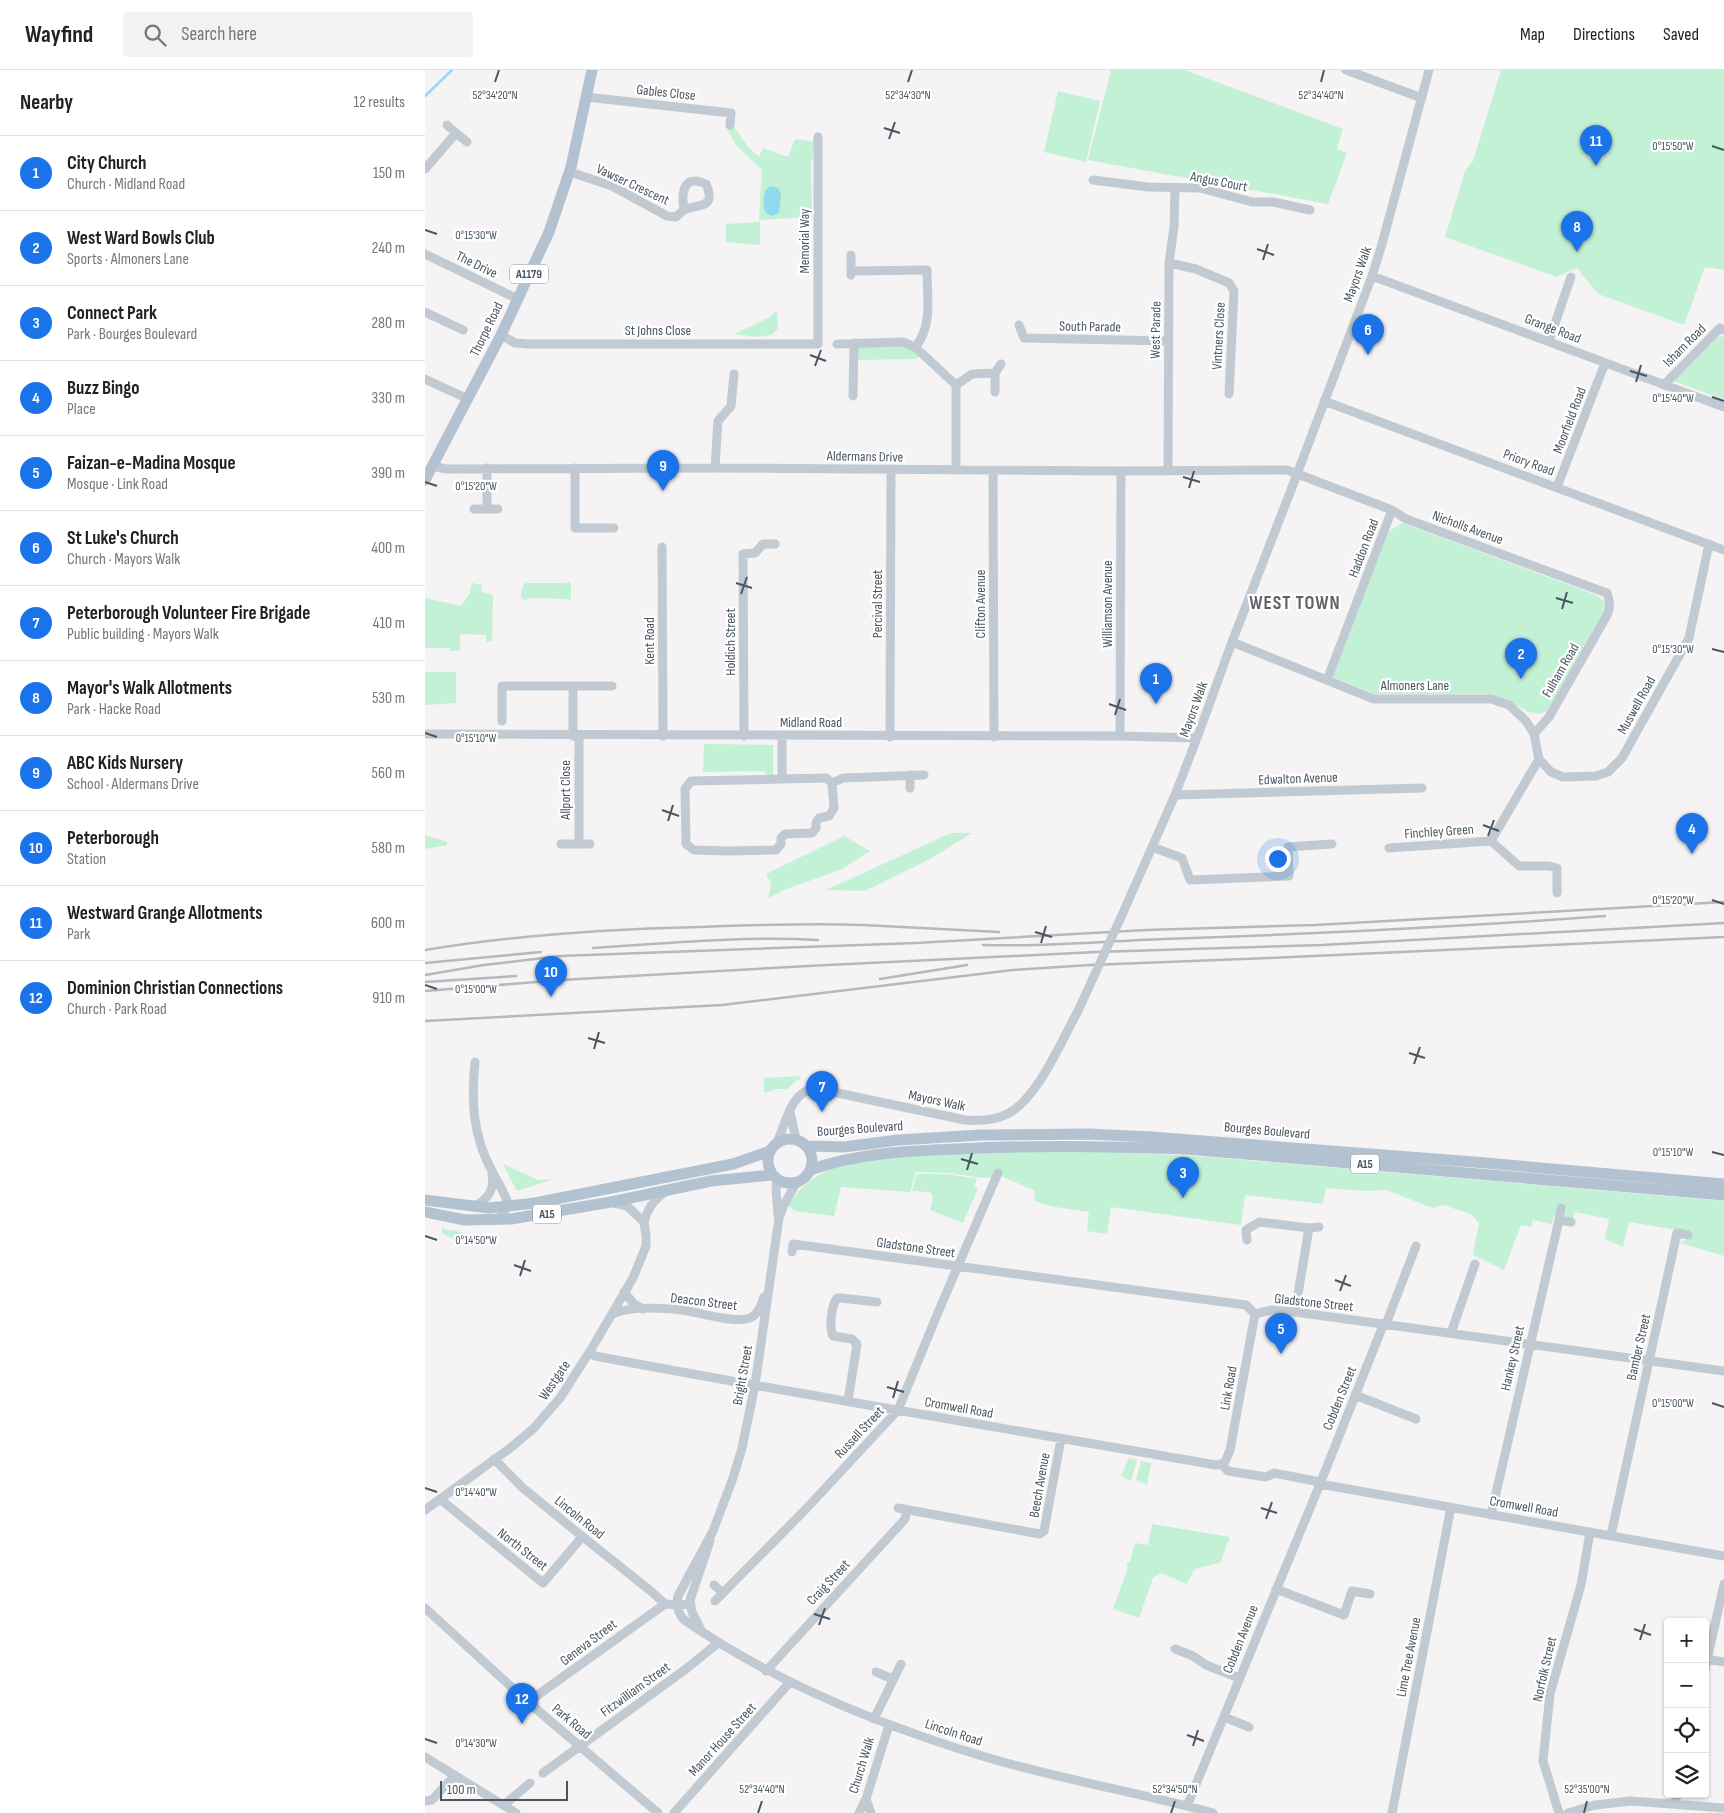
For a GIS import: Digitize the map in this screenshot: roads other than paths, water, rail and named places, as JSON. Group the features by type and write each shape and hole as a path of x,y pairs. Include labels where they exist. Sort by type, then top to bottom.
{"main road":[{"name":"Thorpe Road","path":"425,480 501,335 549,232 570,172 592,70"},
{"name":"Bourges Boulevard","path":"807,1146 844,1147 898,1140 981,1135 1089,1134 1187,1139 1724,1184"},
{"name":"A15","path":"425,1200 489,1208 549,1201 733,1164 790,1138 796,1139"},
{"path":"796,1139 807,1146 812,1158 810,1170"},
{"path":"774,1146 767,1163 775,1178"},
{"name":"Bourges Boulevard","path":"810,1170 846,1158 927,1150 1024,1146 1111,1146 1186,1149 1724,1196"},
{"name":"A15","path":"425,1212 465,1220 516,1219 719,1180 775,1178 789,1184 796,1183 807,1176 810,1170"}],"street":[{"path":"1346,70 1421,98"},
{"name":"Mayors Walk","path":"774,1146 785,1127 795,1099 807,1090 814,1088 965,1120 979,1121 1005,1115 1020,1105 1033,1092 1078,1011 1175,795 1372,276 1429,70"},
{"name":"Gables Close","path":"586,97 731,113 730,125"},
{"path":"447,125 467,142"},
{"path":"425,169 456,133"},
{"name":"Memorial Way","path":"818,137 818,344"},
{"name":"Vawser Crescent","path":"570,172 612,186 667,216 676,217 684,210"},
{"name":"Angus Court","path":"1093,180 1148,187 1200,188 1253,202 1273,202 1310,210"},
{"name":"West Parade","path":"1168,471 1169,263 1174,227 1175,189"},
{"name":"The Drive","path":"425,254 518,299"},
{"path":"851,255 851,273 927,270 927,322 921,340 915,347"},
{"name":"Vintners Close","path":"1169,263 1195,269 1229,283 1234,291 1229,394"},
{"name":"Grange Road","path":"1372,276 1724,407"},
{"path":"1549,341 1571,277"},
{"path":"425,312 463,330"},
{"name":"South Parade","path":"1019,325 1024,338 1168,341"},
{"name":"Isham Road","path":"1664,385 1720,328 1724,330"},
{"name":"St Johns Close","path":"501,335 515,343 528,344 818,344"},
{"path":"837,344 903,342 915,347 956,385 956,470"},
{"path":"853,396 854,343"},
{"name":"Moorfield Road","path":"1557,487 1605,363"},
{"path":"995,392 995,374 1001,364"},
{"path":"956,385 979,369 995,374"},
{"path":"715,468 718,420 731,406 734,374"},
{"path":"425,379 468,399"},
{"name":"Priory Road","path":"1325,401 1724,550"},
{"name":"Aldermans Drive","path":"432,466 446,469 1287,470 1298,474"},
{"path":"487,468 487,509"},
{"path":"575,468 575,528 615,528"},
{"name":"Percival Street","path":"890,737 891,471"},
{"name":"Clifton Avenue","path":"993,471 994,737"},
{"name":"Williamson Avenue","path":"1120,736 1121,471"},
{"name":"Nicholls Avenue","path":"1298,474 1392,510 1406,519 1607,593 1610,610 1606,617"},
{"path":"474,509 498,510"},
{"name":"Haddon Road","path":"1327,680 1392,510"},
{"name":"Holdich Street","path":"744,736 743,554 755,554 763,544 775,544"},
{"name":"Muswell Road","path":"1539,759 1551,772 1563,777 1596,776 1608,772 1622,758 1689,638 1709,544"},
{"name":"Kent Road","path":"662,546 663,736"},
{"name":"Fulham Road","path":"1534,734 1549,717 1606,617"},
{"name":"Almoners Lane","path":"1232,642 1374,699 1491,699 1509,705 1526,721 1534,734"},
{"path":"502,721 501,686 612,686"},
{"name":"Allport Close","path":"573,686 579,844"},
{"name":"Midland Road","path":"425,734 890,737 1120,736 1197,738"},
{"path":"1534,734 1539,759"},
{"path":"782,736 782,779"},
{"name":"Finchley Green","path":"1491,841 1539,759"},
{"path":"910,775 910,788"},
{"path":"833,783 843,778 924,775"},
{"path":"826,778 833,783 834,808 829,816 819,818 816,828 812,833 785,834 781,838 781,844 776,850 694,850 686,844 685,789 691,781 826,778"},
{"name":"Edwalton Avenue","path":"1175,795 1422,788"},
{"name":"Finchley Green","path":"1389,848 1491,841 1519,866 1549,866 1557,868 1557,893"},
{"path":"561,844 591,844"},
{"path":"1152,847 1182,858 1190,880 1289,876 1288,847 1332,844"},
{"path":"475,1062 473,1108 477,1136 509,1206 500,1217 493,1220"},
{"path":"790,1110 796,1139"},
{"path":"475,1206 485,1201 491,1193 492,1172"},
{"name":"Russell Street","path":"715,1601 805,1510 898,1410 957,1267 989,1181 998,1173"},
{"name":"Bright Street","path":"775,1178 779,1218"},
{"name":"Bright Street","path":"677,1601 713,1531 724,1505 737,1464 755,1385 768,1283 779,1218 796,1183"},
{"path":"611,1202 627,1206 643,1222 653,1200 667,1190"},
{"name":"Hankey Street","path":"1491,1515 1561,1208"},
{"path":"1559,1220 1571,1222"},
{"name":"Westgate","path":"425,1510 494,1459 533,1428 550,1411 590,1352 633,1278 646,1246 643,1222"},
{"path":"1247,1240 1246,1230 1259,1222 1309,1228 1319,1227"},
{"name":"Bamber Street","path":"1611,1535 1680,1222"},
{"path":"1295,1312 1309,1228"},
{"path":"1677,1233 1688,1235"},
{"name":"Gladstone Street","path":"792,1252 793,1244 1246,1305 1255,1314 1272,1310 1295,1312 1724,1371"},
{"name":"Cobden Street","path":"1320,1483 1416,1246"},
{"path":"1451,1333 1475,1264"},
{"name":"Deacon Street","path":"613,1314 625,1309 681,1310 739,1320 752,1317 761,1305 768,1283"},
{"path":"624,1292 634,1304 643,1309"},
{"path":"848,1401 857,1344 852,1340 833,1336 830,1331 834,1302 837,1298 877,1302"},
{"name":"Link Road","path":"1221,1464 1225,1462 1231,1450 1255,1314"},
{"name":"Cromwell Road","path":"590,1352 595,1356 755,1385 1061,1439 1216,1465 1221,1464 1228,1471 1266,1477 1274,1473 1491,1515 1724,1556"},
{"path":"1355,1396 1416,1419"},
{"name":"Beech Avenue","path":"1040,1534 1044,1531 1061,1439"},
{"name":"Lincoln Road","path":"494,1459 523,1488 665,1604 690,1600 692,1612 703,1632"},
{"name":"Cobden Avenue","path":"1187,1806 1320,1483"},
{"name":"North Street","path":"440,1499 543,1583 582,1537"},
{"name":"Lime Tree Avenue","path":"1392,1813 1451,1507"},
{"name":"Craig Street","path":"766,1671 905,1519 903,1509 1040,1534"},
{"name":"Bright Street","path":"690,1600 713,1531"},
{"name":"Norfolk Street","path":"1559,1813 1543,1761 1550,1694 1581,1585 1590,1532"},
{"path":"1706,1663 1724,1584"},
{"path":"714,1585 723,1593"},
{"path":"1276,1589 1344,1615 1352,1591 1370,1594"},
{"name":"Lincoln Road","path":"652,1592 677,1601"},
{"name":"Lincoln Road","path":"677,1601 683,1619 718,1643 766,1671 889,1725 982,1756 1213,1813"},
{"name":"Geneva Street","path":"528,1702 665,1604"},
{"name":"Park Road","path":"425,1608 528,1702 658,1813"},
{"name":"Fitzwilliam Street","path":"543,1773 686,1669 718,1643"},
{"path":"1175,1649 1193,1656 1206,1665 1239,1678"},
{"path":"1709,1664 1724,1662"},
{"path":"874,1719 901,1664"},
{"path":"875,1672 893,1680"},
{"name":"Manor House Street","path":"674,1813 790,1682"},
{"path":"1224,1717 1249,1727"},
{"name":"Church Walk","path":"859,1813 866,1799 889,1725"},
{"path":"425,1757 516,1813"},
{"path":"425,1800 432,1800 455,1775"},
{"path":"505,1805 530,1783"},
{"path":"1675,1804 1676,1798"},
{"path":"866,1799 871,1813"},
{"path":"1568,1813 1595,1805 1631,1801 1724,1808"}],"water":[{"path":"770,186 778,188 781,194 779,213 771,216 765,212 764,201 764,194"}],"waterway":[{"path":"425,96 452,70"}],"railway":[{"path":"425,975 484,965 560,956 916,943 1146,930 1315,925 1724,902"},
{"path":"983,945 1051,945 1330,932 1495,924 1605,916"},
{"path":"425,991 561,980 808,966 1096,952 1322,945 1724,923"},
{"path":"425,950 493,940 631,929 842,924 999,932"},
{"path":"425,1021 722,1005 1013,970 1090,965 1724,937"},
{"path":"593,948 733,939 818,940"},
{"path":"425,963 541,952"},
{"path":"880,979 967,965"},
{"path":"425,982 516,976"}],"place":[{"name":"Westward Grange Allotments","path":"1596,166"},
{"name":"Mayor's Walk Allotments","path":"1577,252"},
{"name":"St Luke's Church","path":"1368,355"},
{"name":"ABC Kids Nursery","path":"663,491"},
{"name":"West Ward Bowls Club","path":"1521,679"},
{"name":"City Church","path":"1156,704"},
{"name":"Buzz Bingo","path":"1692,854"},
{"name":"Peterborough","path":"551,997"},
{"name":"Peterborough Volunteer Fire Brigade","path":"822,1112"},
{"name":"Connect Park","path":"1183,1198"},
{"name":"Faizan-e-Madina Mosque","path":"1281,1354"},
{"name":"Dominion Christian Connections","path":"522,1724"}],"district":[{"name":"WEST TOWN","path":"1295,602"}]}
